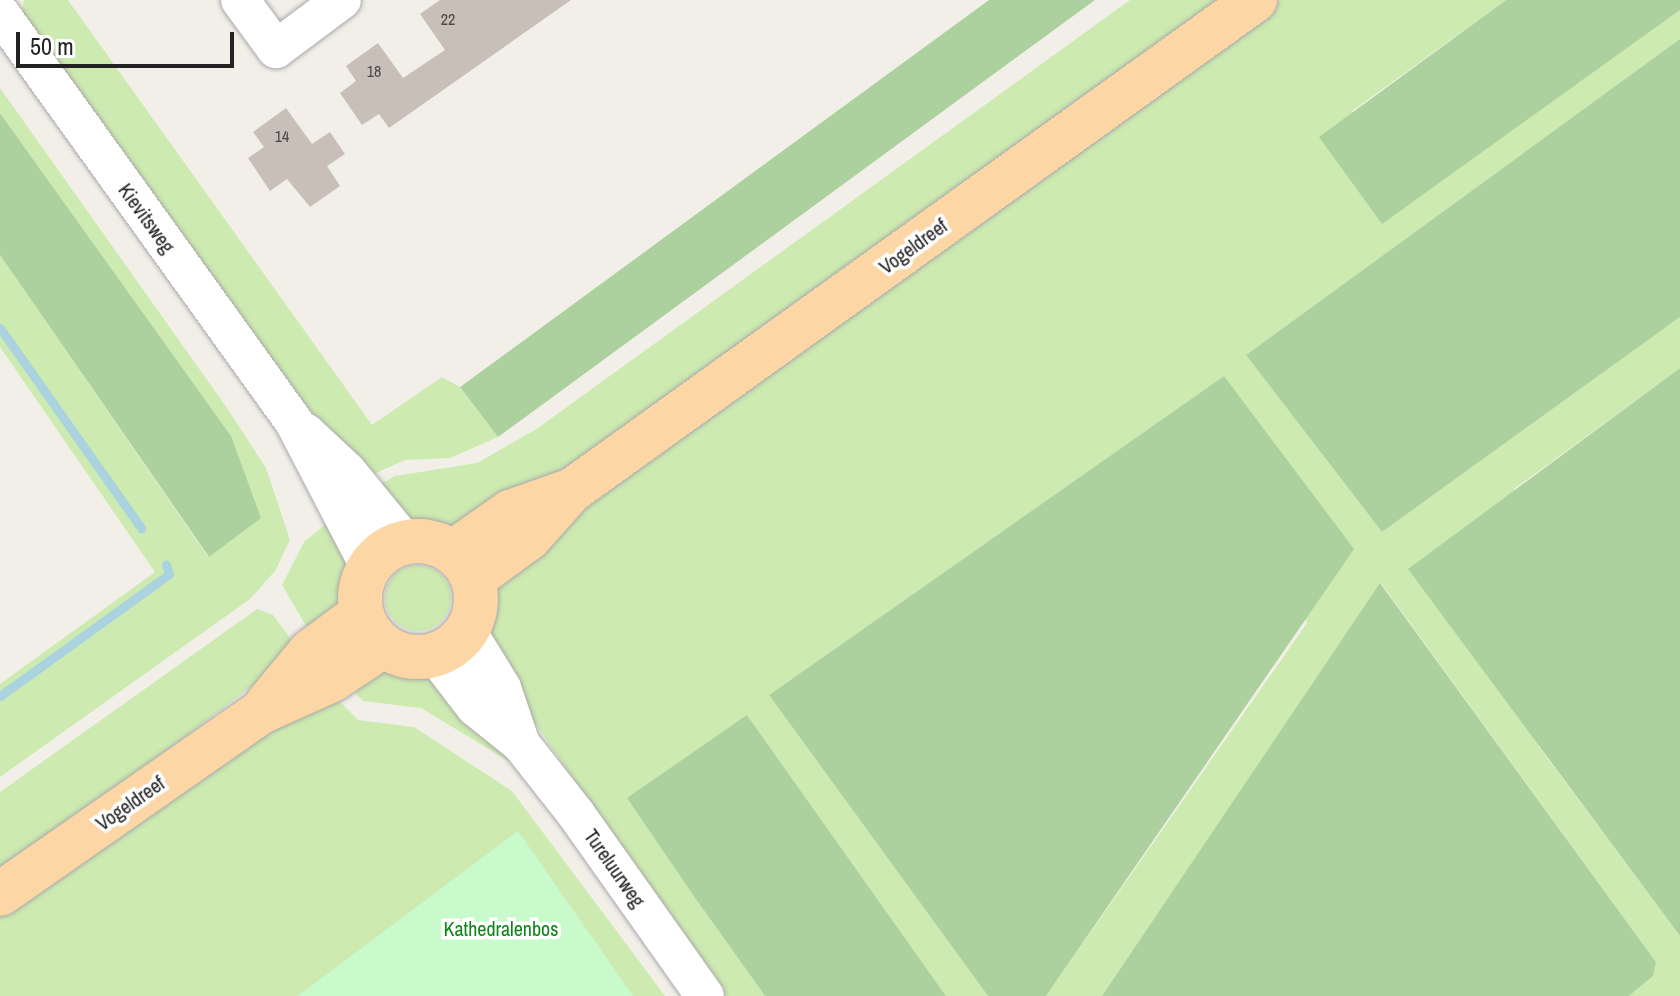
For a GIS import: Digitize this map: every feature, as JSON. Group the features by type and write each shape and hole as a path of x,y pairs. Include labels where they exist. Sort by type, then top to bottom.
{"main road":[{"name":"Vogeldreef","path":"463,565 529,538 571,491 1255,0"},
{"path":"405,542 430,542 463,565 475,615 451,643 417,658 372,630 359,598 369,566 405,542"},
{"name":"Vogeldreef","path":"0,894 261,712 332,680 372,630"}],"street":[{"path":"240,0 276,49 342,0"},
{"name":"Kievitsweg","path":"0,13 294,422 369,566"},
{"name":"Kievitsweg","path":"294,422 347,471 405,542"},
{"name":"Tureluurweg","path":"451,643 502,688 521,744 705,996"}],"green space":[{"path":"24,0 68,0 372,425 442,377 460,387 498,437 450,458 405,460 367,477 309,412 20,21"},
{"path":"989,0 1095,0 498,437 460,387"},
{"path":"1130,0 1228,0 583,458 518,497 452,531 408,521 379,485 395,476 477,463 535,430"},
{"path":"1280,0 1506,0 1352,111 1382,223 1680,10 1680,39 1246,355 1382,532 1680,317 1680,368 1514,489 1539,747 1680,936 1680,996 1629,996 1653,976 1656,962 1381,583 1102,996 1046,996 1307,623 1224,376 769,695 988,996 946,996 747,715 698,902 765,996 724,996 512,690 483,629 493,586 509,565 662,444"},
{"path":"1506,0 1680,0 1680,10 1382,224 1319,137"},
{"path":"1680,39 1680,317 1382,532 1246,355"},
{"path":"0,88 227,408 266,468 290,540 275,571 250,599 0,777 0,684 155,572 0,347 0,255 208,557 231,436 0,113"},
{"path":"0,113 231,436 261,518 209,557 0,255"},
{"path":"1680,368 1680,936 1408,569"},
{"path":"1224,376 1354,549 1046,996 988,996 769,695"},
{"path":"331,520 350,566 343,604 313,638 282,585 304,542"},
{"path":"418,565 431,568 441,575 448,585 451,598 448,611 441,621 431,628 418,631 405,628 395,621 388,611 385,598 388,585 395,575 405,568"},
{"path":"1380,583 1656,962 1653,976 1629,996 1102,996"},
{"path":"257,609 273,615 299,650 0,878 0,792"},
{"path":"391,664 435,676 510,762 421,708 363,701 343,681"},
{"path":"330,692 358,720 414,727 512,791 665,996 0,996 0,913"},
{"path":"747,715 946,996 765,996 698,902 627,798"},
{"name":"Kathedralenbos","path":"518,831 633,996 298,996"}],"building":[{"path":"440,0 571,0 389,128 379,114 362,125 340,93 356,81 346,66 378,43 403,78 445,50 420,14"},
{"path":"286,108 312,144 330,132 345,154 327,166 340,186 310,207 287,179 270,191 248,158 264,147 253,132"}],"waterway":[{"path":"0,328 141,528"},
{"path":"0,696 169,574 166,564"}]}
